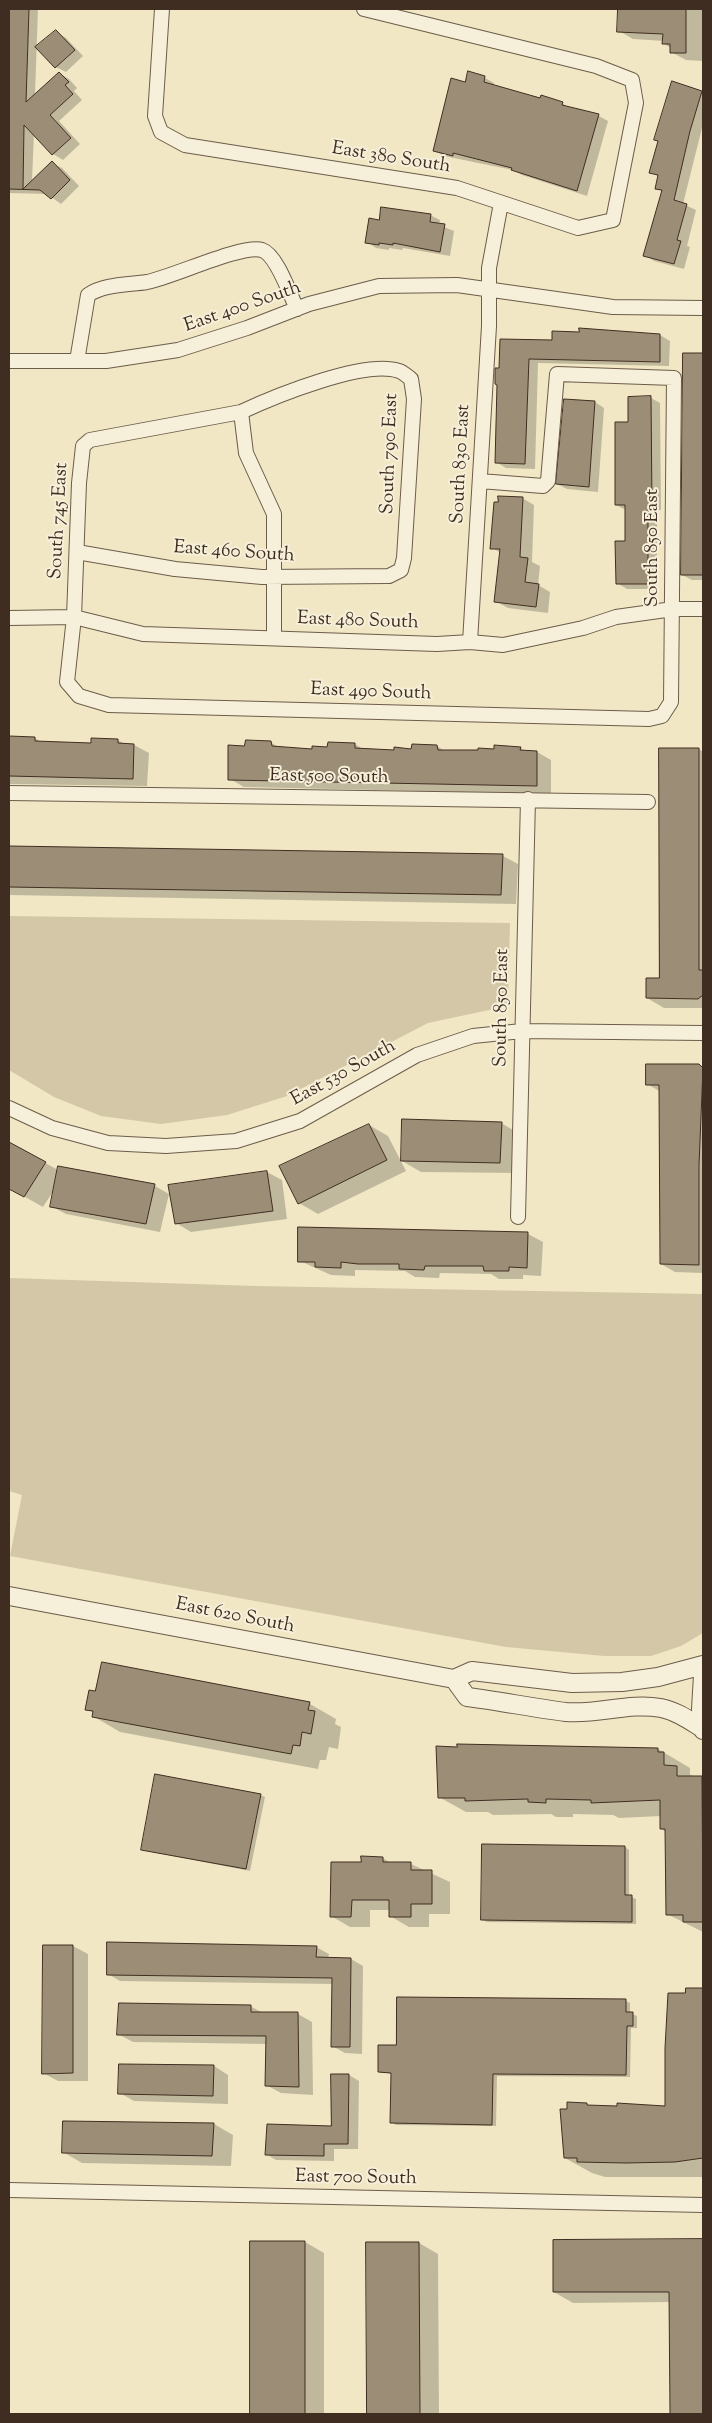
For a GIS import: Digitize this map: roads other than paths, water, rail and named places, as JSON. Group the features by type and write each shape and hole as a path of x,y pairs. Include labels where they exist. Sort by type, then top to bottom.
{"street":[{"name":"East 380 South","path":"162,9 155,116 161,132 185,145 457,188 578,228 613,220 636,103 632,80 596,66 364,9"},
{"name":"South 830 East","path":"470,642 480,481 489,268 501,203"},
{"path":"77,362 83,328 84,307 88,295 96,289 150,282 244,250 262,250 274,259 297,308"},
{"name":"East 400 South","path":"9,361 77,362 178,350 246,328 297,308 379,286 457,285 613,307 703,308"},
{"name":"South 790 East","path":"241,412 265,400 316,382 370,370 398,371 412,379 414,399 404,558 401,570 389,576"},
{"name":"South 850 East","path":"480,481 543,486 548,481 557,374 674,378 671,702 662,716"},
{"path":"241,412 246,453 274,514 274,638"},
{"name":"South 745 East","path":"79,696 67,682 74,617 80,460 83,446 90,440 241,412"},
{"name":"East 460 South","path":"77,552 175,569 274,577 389,576"},
{"name":"East 480 South","path":"9,618 74,617 144,634 437,644 470,642 503,645 583,628 616,618 673,609 703,610"},
{"name":"East 490 South","path":"79,696 109,705 649,719 662,716"},
{"name":"East 500 South","path":"9,793 648,802"},
{"name":"South 850 East","path":"518,1217 528,799"},
{"name":"East 530 South","path":"9,1108 52,1128 108,1143 166,1146 236,1142 300,1120 417,1055 473,1036 522,1031 703,1033"},
{"name":"East 620 South","path":"9,1596 454,1679 472,1671 572,1683 622,1682 658,1677 703,1665"},
{"path":"702,1729 703,1675"},
{"path":"454,1679 467,1697 566,1712 592,1712 643,1706 662,1708 680,1714 702,1729"},
{"name":"East 700 South","path":"9,2190 703,2205"}]}
